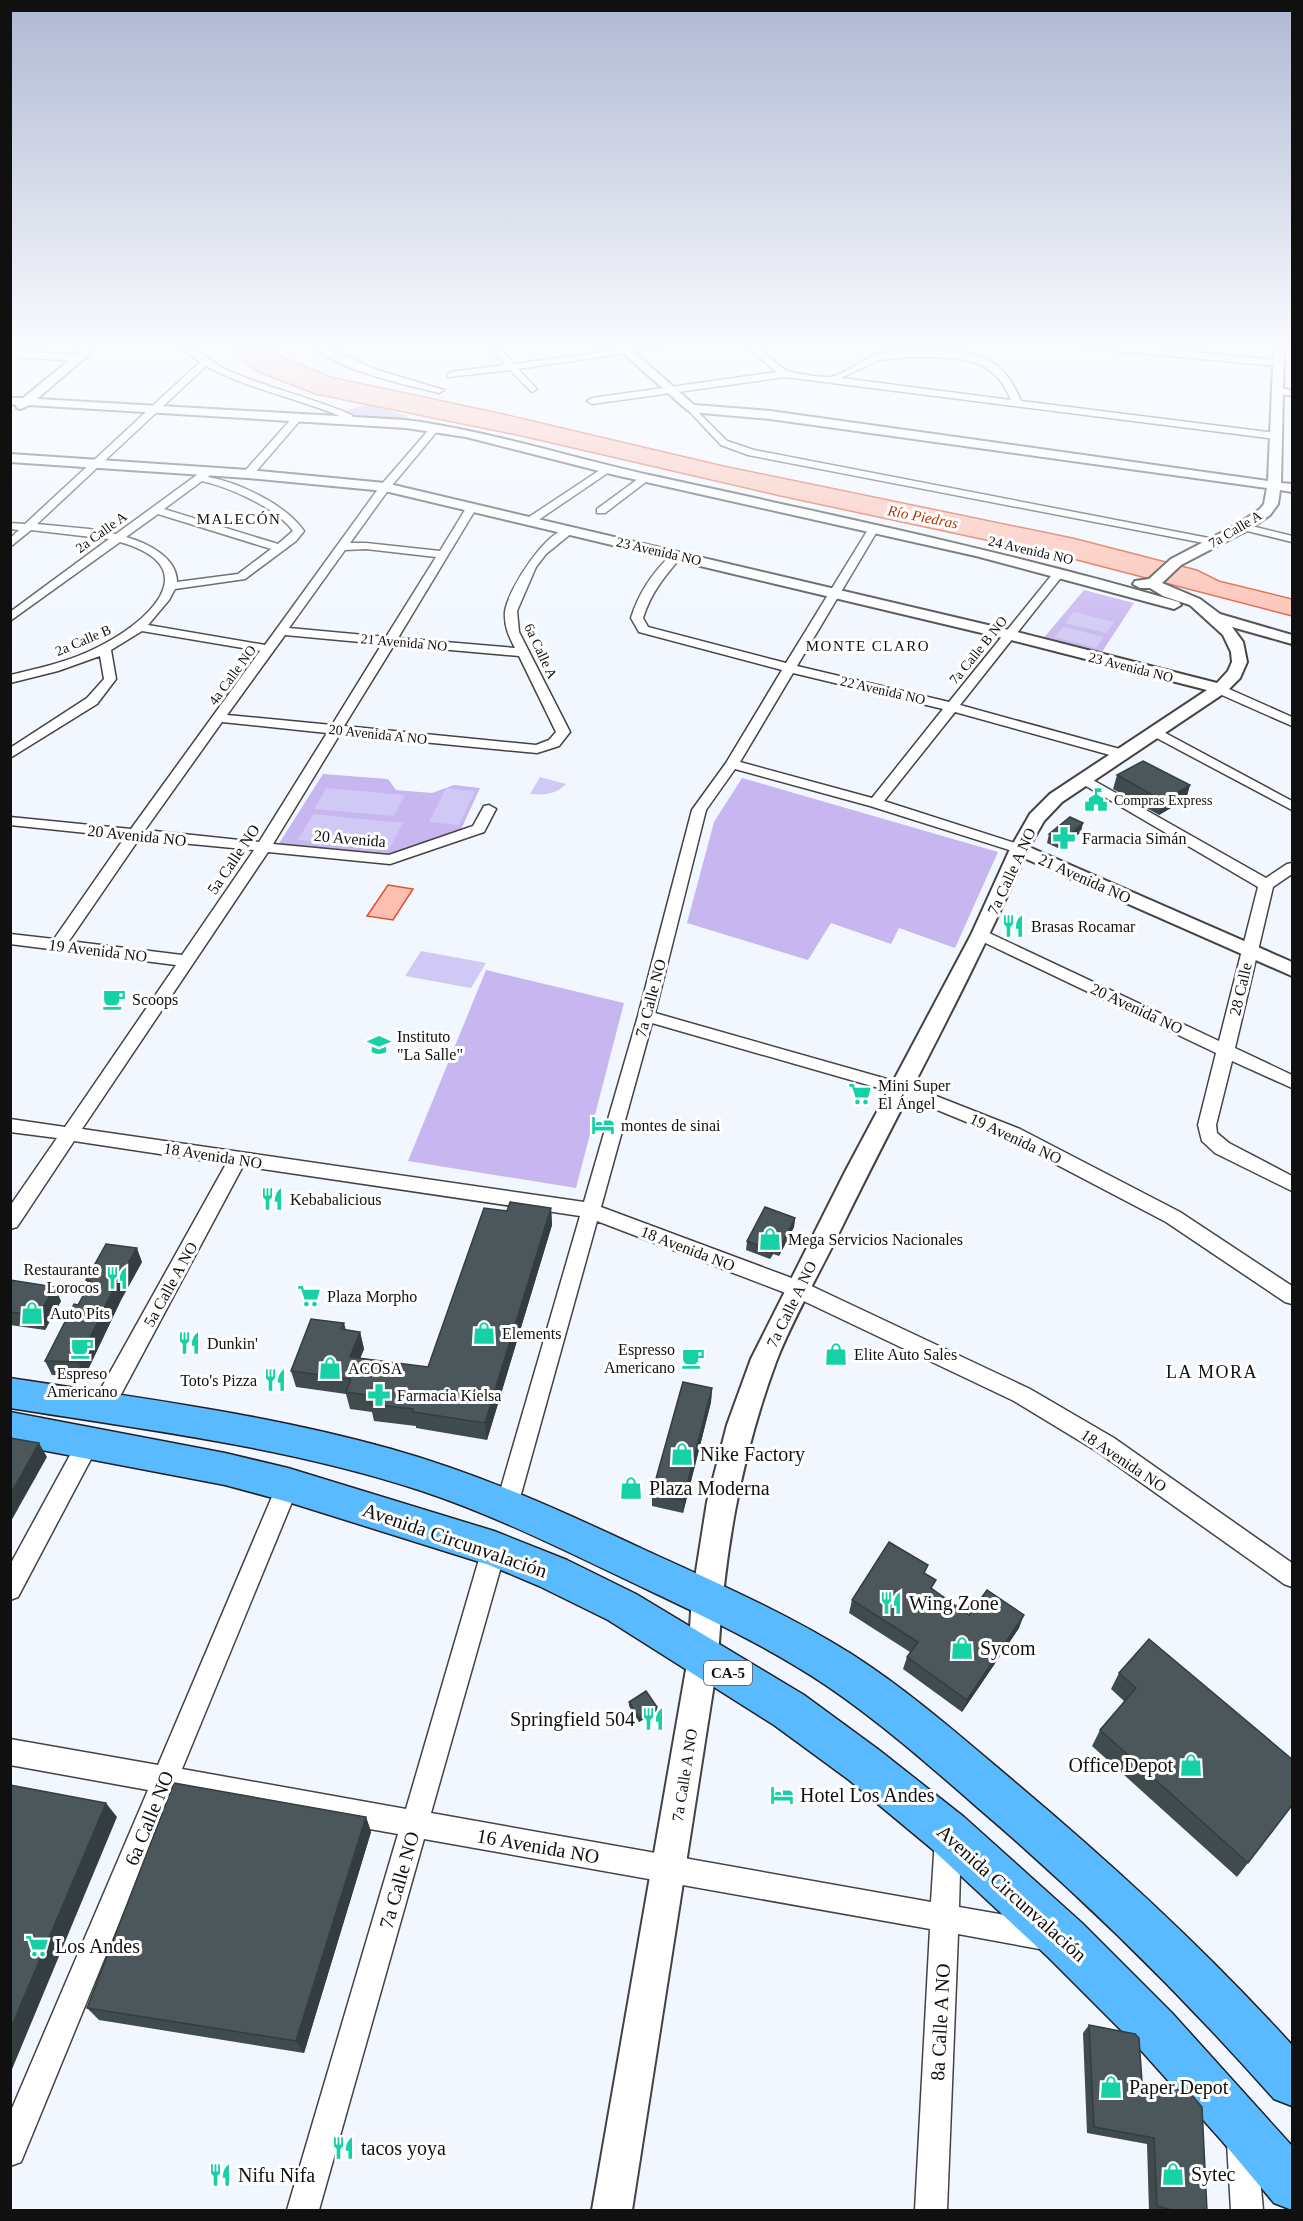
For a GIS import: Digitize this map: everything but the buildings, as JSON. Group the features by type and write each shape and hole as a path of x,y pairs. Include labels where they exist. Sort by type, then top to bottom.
{"highway":[{"name":"Avenida Circunvalación","path":"10,1393 95,1425 225,1469 288,1485 448,1535 493,1554 553,1573 622,1608 789,1710 864,1765 948,1833 1065,1940 1155,2030 1293,2185"},
{"name":"Avenida Circunvalación","path":"10,1428 95,1425 216,1426 388,1465 507,1505 707,1597 819,1657 890,1706 1044,1835 1120,1904 1234,2015 1293,2081"}],"street":[{"path":"10,544 115,448"},
{"path":"248,474 271,448"},
{"name":"4a Calle NO","path":"58,945 135,834 385,487 418,448"},
{"name":"24 Avenida NO","path":"518,448 607,470 874,528 1095,581 1293,640"},
{"path":"737,448 752,453 1214,542"},
{"path":"1012,448 1293,488"},
{"name":"7a Calle A","path":"1154,582 1176,562 1243,527 1265,512 1271,504 1276,448"},
{"name":"23 Avenida NO","path":"10,458 205,475 248,474 385,487 1009,635 1220,689 1293,722"},
{"path":"530,521 607,470"},
{"path":"10,526 81,532 117,538 160,558 172,572 172,586 236,579 246,575 298,531 294,524 247,491 205,475"},
{"name":"2a Calle A","path":"10,618 205,475"},
{"path":"601,511 646,478"},
{"name":"5a Calle NO","path":"10,1222 263,848 337,730 441,554 472,507"},
{"path":"156,510 190,519 250,542 280,548"},
{"path":"1243,527 1293,539"},
{"name":"7a Calle NO","path":"507,1505 646,1016 699,810 732,764 874,528"},
{"name":"6a Calle A","path":"537,749 554,743 564,732 513,632 511,611 519,590 536,559 568,530"},
{"path":"344,544 441,554"},
{"name":"22 Avenida NO","path":"676,556 650,585 642,602 637,618 643,629 790,668 952,707 1122,754"},
{"name":"7a Calle B NO","path":"875,802 1059,573"},
{"path":"1095,581 1154,582"},
{"name":"7a Calle A NO","path":"612,2211 703,1658 707,1597 721,1502 741,1425 764,1359 798,1289 981,935 1019,849 1036,818 1056,798 1220,689 1237,671 1239,654 1233,638 1219,619 1194,601 1164,591 1154,582"},
{"name":"2a Calle B","path":"10,678 42,672 105,650 140,627 158,608 172,586"},
{"path":"140,627 268,649"},
{"name":"21 Avenida NO","path":"282,631 525,653"},
{"path":"10,754 92,700 103,690 110,679 105,650"},
{"name":"20 Avenida A NO","path":"219,718 537,749"},
{"path":"1156,732 1293,806"},
{"path":"10,741 25,745"},
{"name":"21 Avenida NO","path":"732,764 875,802 1019,849 1293,969"},
{"path":"1084,779 1266,885 1293,867"},
{"name":"20 Avenida","path":"263,848 390,860 479,829 489,809"},
{"name":"20 Avenida NO","path":"10,821 263,848"},
{"name":"28 Calle","path":"1266,885 1207,1125 1208,1136 1222,1148 1293,1184"},
{"name":"20 Avenida NO","path":"981,935 1293,1082"},
{"name":"19 Avenida NO","path":"10,939 186,961"},
{"name":"19 Avenida NO","path":"646,1016 902,1089 1014,1134 1173,1217 1293,1296"},
{"name":"18 Avenida NO","path":"10,1125 589,1210 798,1289 1022,1395 1106,1445 1293,1576"},
{"name":"5a Calle A NO","path":"10,1589 237,1159"},
{"name":"6a Calle NO","path":"10,2151 288,1485"},
{"name":"7a Calle NO","path":"303,2211 493,1554"},
{"name":"16 Avenida NO","path":"10,1752 1065,1940"},
{"name":"8a Calle A NO","path":"931,2211 948,1833"},
{"path":"1240,2123 1247,2211"}],"shaded area":[{"path":"1084,590 1134,603 1100,655 1042,640"},
{"path":"1073,612 1114,622 1106,633 1065,623"},
{"path":"1063,627 1104,637 1096,648 1054,637"},
{"path":"323,774 388,779 396,790 432,793 454,785 480,788 459,834 384,856 278,845"},
{"path":"540,777 566,784 550,794 530,794"},
{"path":"742,778 998,852 955,948 899,928 891,944 831,923 808,960 687,923 714,822"},
{"path":"326,788 405,795 394,816 314,809"},
{"path":"446,788 475,791 459,825 429,822"},
{"path":"313,814 403,823 389,849 298,840"},
{"path":"421,951 486,963 471,988 405,976"},
{"path":"486,970 624,1003 576,1188 408,1161"}],"water":[{"name":"Río Piedras","path":"571,448 646,448 724,466 1073,538 1197,570 1219,581 1292,599 1292,616 1069,558 780,496"},
{"path":"388,885 413,889 393,920 367,916"}],"place":[{"name":"Compras Express","path":"1096,800"},
{"name":"Farmacia Simán","path":"1064,838"},
{"name":"Brasas Rocamar","path":"1013,926"},
{"name":"Scoops","path":"114,999"},
{"name":"Instituto \"La Salle\"","path":"379,1045"},
{"name":"Mini Super El Ángel","path":"860,1094"},
{"name":"montes de sinai","path":"603,1125"},
{"name":"Kebabalicious","path":"272,1199"},
{"name":"Mega Servicios Nacionales","path":"770,1239"},
{"name":"Restaurante Lorocos","path":"117,1278"},
{"name":"Plaza Morpho","path":"309,1296"},
{"name":"Auto Pits","path":"32,1313"},
{"name":"Elements","path":"484,1333"},
{"name":"Dunkin'","path":"189,1343"},
{"name":"Espreso Americano","path":"82,1348"},
{"name":"Elite Auto Sales","path":"836,1354"},
{"name":"Espresso Americano","path":"693,1358"},
{"name":"ACOSA","path":"330,1368"},
{"name":"Toto's Pizza","path":"275,1380"},
{"name":"Farmacia Kielsa","path":"379,1395"},
{"name":"Nike Factory","path":"682,1454"},
{"name":"Plaza Moderna","path":"631,1488"},
{"name":"Wing Zone","path":"891,1603"},
{"name":"Sycom","path":"962,1648"},
{"name":"Springfield 504","path":"653,1719"},
{"name":"Office Depot","path":"1191,1765"},
{"name":"Hotel Los Andes","path":"782,1795"},
{"name":"Los Andes","path":"37,1946"},
{"name":"Paper Depot","path":"1111,2087"},
{"name":"tacos yoya","path":"343,2148"},
{"name":"Sytec","path":"1173,2174"},
{"name":"Nifu Nifa","path":"220,2175"}],"district":[{"name":"MALECÓN","path":"239,519"},
{"name":"MONTE CLARO","path":"868,646"},
{"name":"LA MORA","path":"1212,1372"}]}
